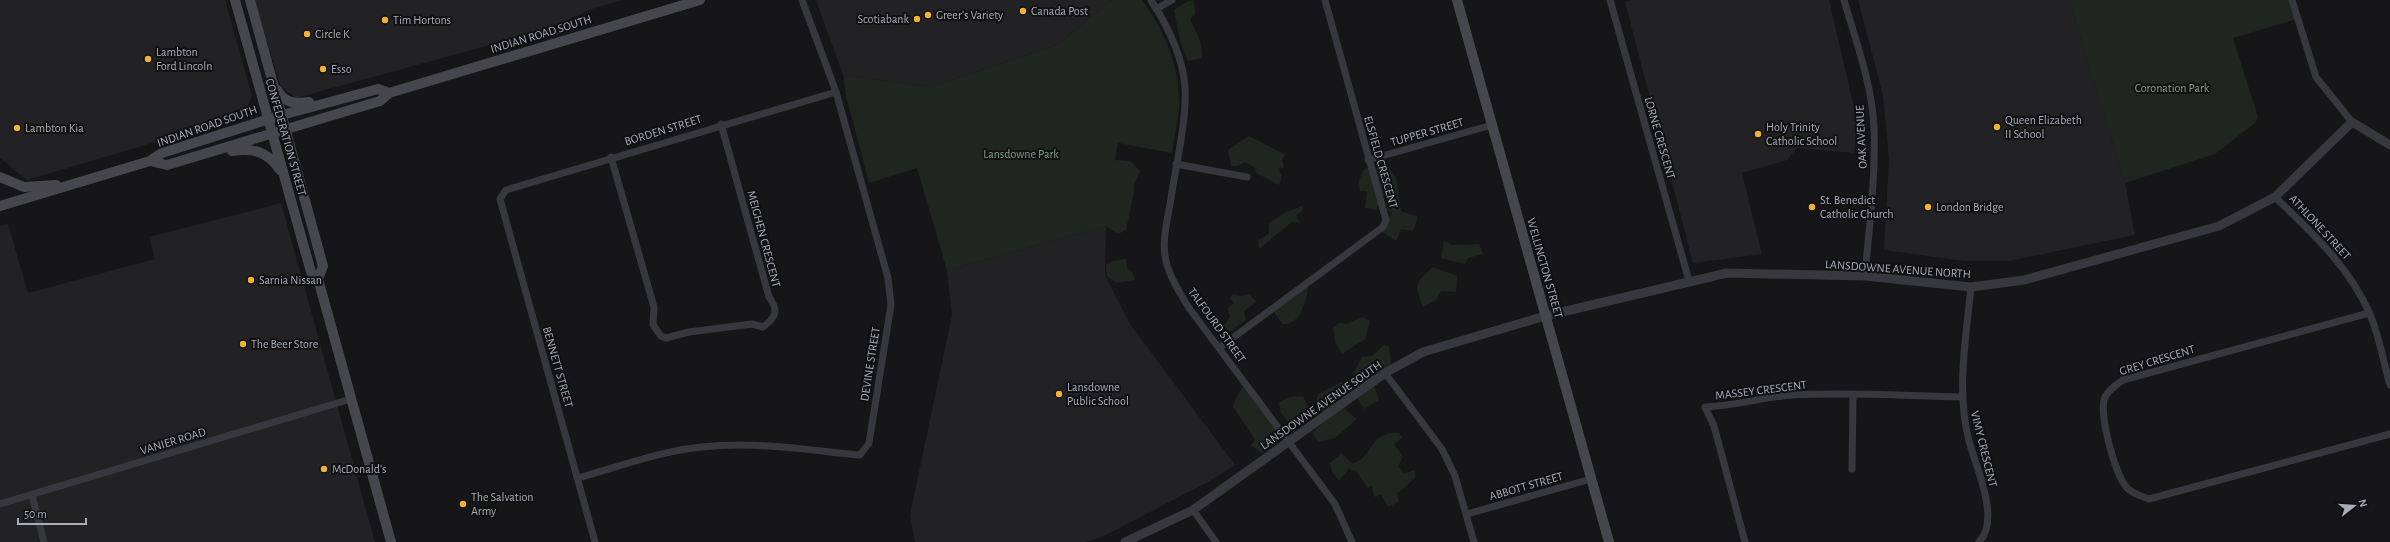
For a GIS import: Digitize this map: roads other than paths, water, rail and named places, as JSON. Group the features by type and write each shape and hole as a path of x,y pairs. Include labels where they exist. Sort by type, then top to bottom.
{"main road":[{"name":"CONFEDERATION STREET","path":"235,0 267,119 312,272 318,279 391,542"},
{"name":"CONFEDERATION STREET","path":"250,0 323,266 318,279"},
{"name":"INDIAN ROAD SOUTH","path":"150,161 167,164 272,135 380,100 389,93 700,0"},
{"name":"WELLINGTON STREET","path":"1457,0 1609,542"},
{"path":"274,85 283,98 294,104 354,95"},
{"name":"INDIAN ROAD SOUTH","path":"0,206 150,161 162,153 282,114 378,89 389,93"},
{"path":"192,157 253,150 268,156 284,177"},
{"path":"0,177 24,187 78,183"}],"street":[{"name":"DEVINE STREET","path":"578,478 672,452 702,447 761,445 860,455 869,443 891,305 888,278 836,92 802,0"},
{"name":"TALFOURD STREET","path":"1151,0 1166,25 1175,50 1184,85 1185,98 1164,240 1166,261 1174,281 1189,308 1335,504 1352,542"},
{"path":"1156,9 1172,0"},
{"name":"ELSFIELD CRESCENT","path":"1219,348 1383,227 1386,220 1385,212 1368,160 1325,0"},
{"name":"LORNE CRESCENT","path":"1610,0 1689,281"},
{"name":"OAK AVENUE","path":"1844,0 1869,90 1874,126 1874,169 1865,276"},
{"path":"2292,0 2316,77 2352,122 2390,145"},
{"name":"BORDEN STREET","path":"500,199 506,190 721,124 836,92"},
{"name":"LANSDOWNE AVENUE NORTH","path":"1545,316 1727,273 1865,276 1970,287 2024,280 2219,226 2275,196 2352,122"},
{"name":"MEIGHEN CRESCENT","path":"611,157 654,307 653,325 661,336 666,338 688,332 752,324 763,327 771,321 775,314 775,305 769,297 721,124"},
{"name":"TUPPER STREET","path":"1368,160 1492,125"},
{"path":"1176,164 1247,177"},
{"name":"ATHLONE STREET","path":"2275,196 2332,253 2355,284 2369,313 2390,385"},
{"name":"BENNETT STREET","path":"500,199 595,542"},
{"name":"VIMY CRESCENT","path":"1970,287 1962,397 1969,441 1989,514 1984,536 1979,542"},
{"name":"GREY CRESCENT","path":"2369,313 2123,380 2106,396 2102,406 2103,417 2120,478 2132,491 2149,498 2390,434"},
{"name":"LANSDOWNE AVENUE SOUTH","path":"1125,542 1193,510 1385,373 1423,352 1545,316"},
{"path":"1385,373 1442,449 1455,476 1474,542"},
{"name":"MASSEY CRESCENT","path":"1746,542 1714,426 1705,407 1722,406 1762,398 1792,395 1962,397"},
{"path":"1852,469 1853,396"},
{"name":"VANIER ROAD","path":"0,504 351,400"},
{"name":"ABBOTT STREET","path":"1467,514 1591,479"},
{"path":"32,495 44,542"},
{"path":"1193,510 1216,542"}],"place":[{"name":"Canada Post","path":"1023,11"},
{"name":"Greer's Variety","path":"928,15"},
{"name":"Scotiabank","path":"917,19"},
{"name":"Tim Hortons","path":"385,20"},
{"name":"Circle K","path":"307,34"},
{"name":"Lambton Ford Lincoln","path":"148,59"},
{"name":"Esso","path":"323,69"},
{"name":"Queen Elizabeth II School","path":"1997,127"},
{"name":"Lambton Kia","path":"17,128"},
{"name":"Holy Trinity Catholic School","path":"1758,134"},
{"name":"St. Benedict Catholic Church","path":"1812,207"},
{"name":"London Bridge","path":"1928,207"},
{"name":"Sarnia Nissan","path":"251,280"},
{"name":"The Beer Store","path":"243,344"},
{"name":"Lansdowne Public School","path":"1059,394"},
{"name":"McDonald's","path":"324,469"},
{"name":"The Salvation Army","path":"463,504"}],"park label":[{"name":"Coronation Park","path":"2172,88"},
{"name":"Lansdowne Park","path":"1021,154"}]}
